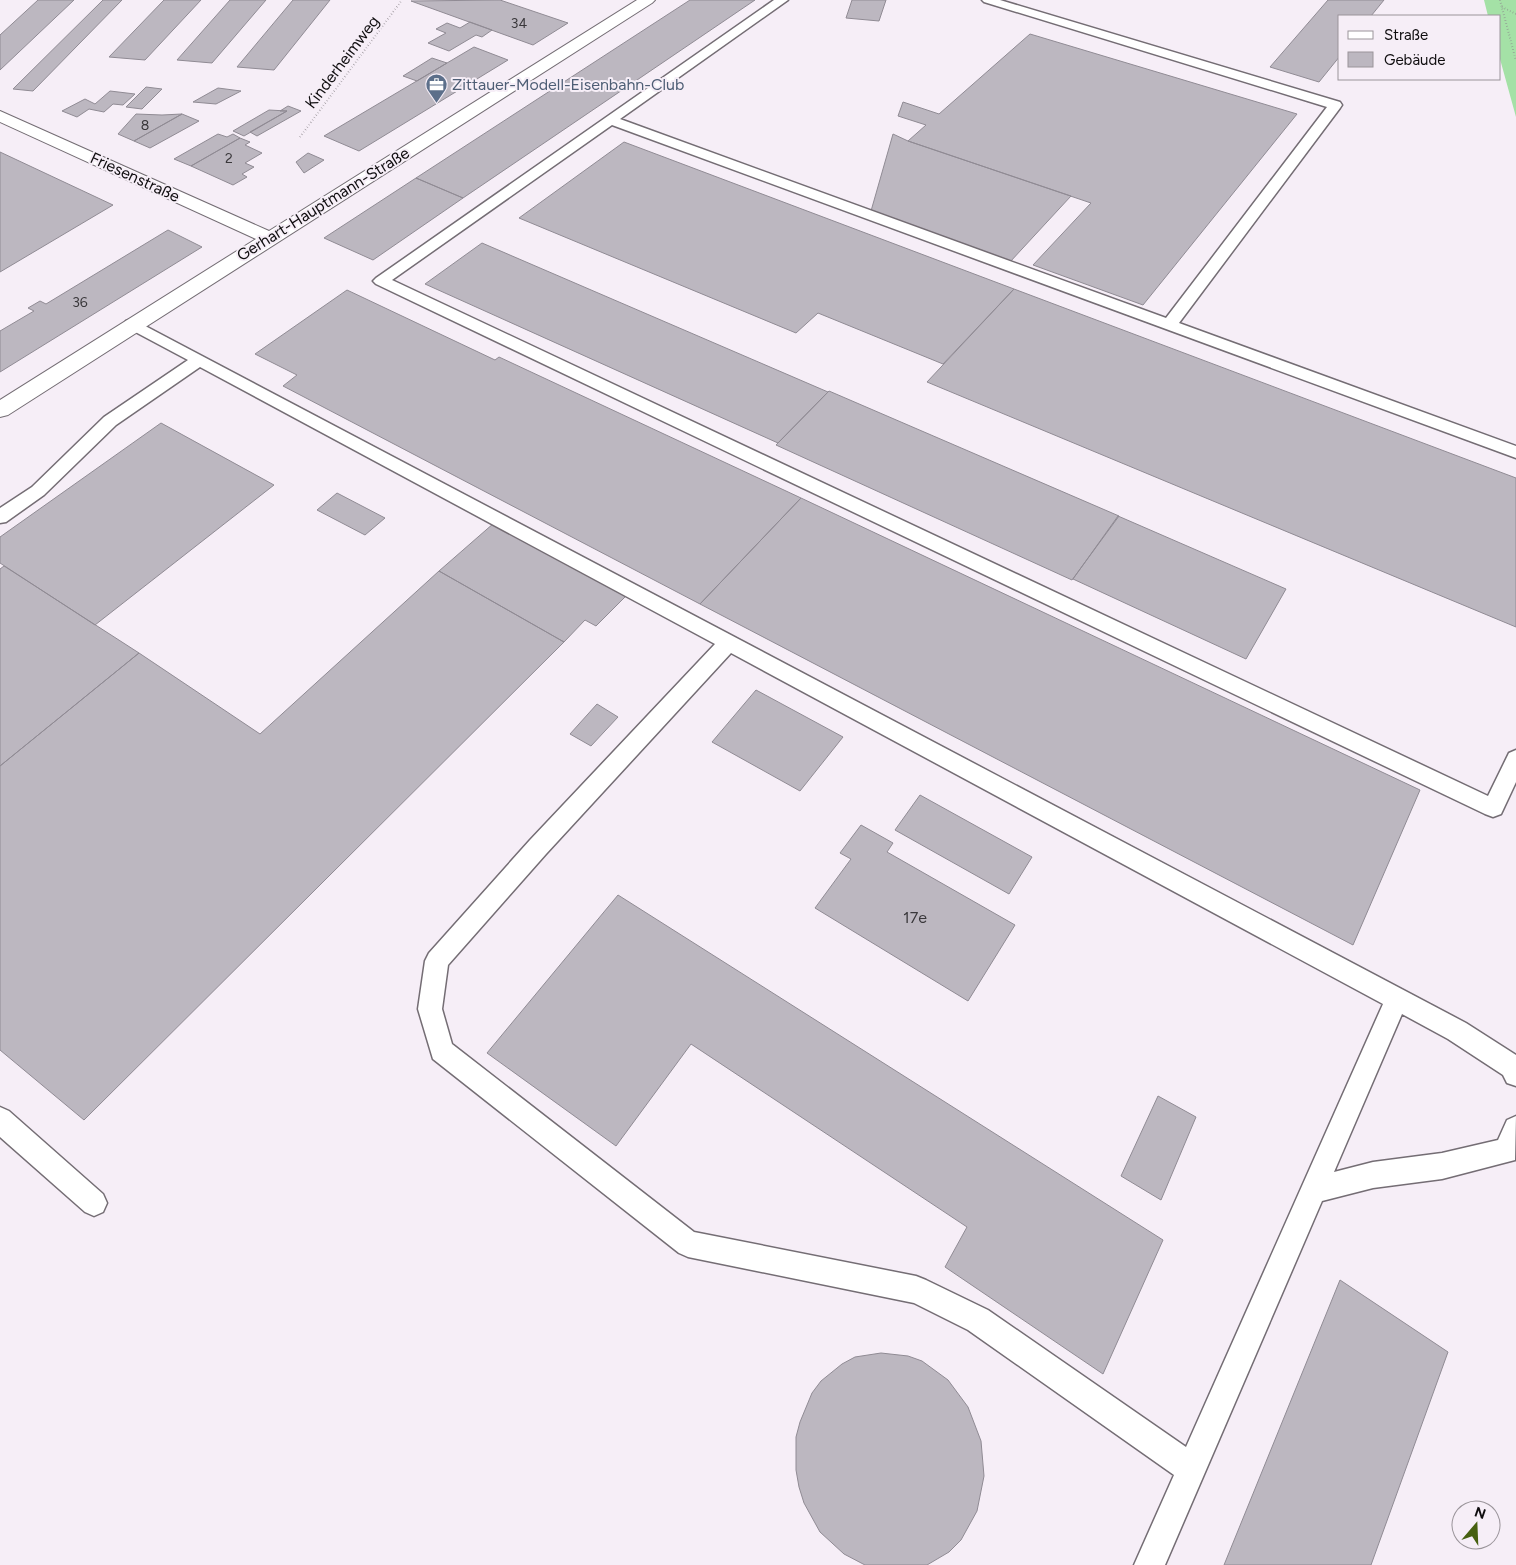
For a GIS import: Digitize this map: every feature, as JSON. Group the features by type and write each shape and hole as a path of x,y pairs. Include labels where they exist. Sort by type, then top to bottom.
{"street":[{"name":"Gerhart-Hauptmann-Straße","path":"0,410 132,324 647,0"},
{"name":"Friesenstraße","path":"0,116 269,238"}],"lane":[{"path":"782,0 381,281 1493,808 1516,758"},
{"path":"988,0 1335,105 1169,325"},
{"path":"610,120 1516,452"},
{"path":"132,324 1457,1031 1512,1066 1516,1074"},
{"path":"0,517 38,491 110,420 199,360"},
{"path":"729,642 538,847 437,961 430,1009 442,1051 688,1244 916,1290 978,1320 1191,1469"},
{"path":"1149,1565 1397,999"},
{"path":"0,1120 94,1203"},
{"path":"1313,1190 1373,1175 1442,1166 1506,1151 1516,1129"}],"path":[{"name":"Kinderheimweg","path":"300,137 402,0"},
{"path":"1500,0 1516,61"},
{"path":"1502,6 1516,14"}],"green space":[{"path":"1484,0 1516,0 1516,117 1501,63 1501,15 1488,15"}],"building":[{"path":"38,0 74,0 0,70 0,35"},
{"path":"103,0 122,0 33,91 13,89"},
{"path":"164,0 201,0 145,60 109,57"},
{"path":"230,0 266,0 212,63 177,60"},
{"path":"293,0 330,0 274,70 237,67"},
{"path":"500,0 568,23 533,45 411,1"},
{"path":"690,0 755,0 463,198 416,178"},
{"path":"852,0 886,0 879,21 846,18"},
{"path":"1328,0 1384,0 1372,15 1338,15 1338,58 1319,82 1270,67"},
{"path":"470,22 492,30 482,37 476,35 449,51 428,43 446,33 436,29 447,23 460,28"},
{"path":"1030,34 1297,114 1143,305 1033,265 1091,203 908,141 926,125 898,116 903,102 939,114"},
{"path":"474,47 508,60 359,151 324,136"},
{"path":"432,58 447,63 417,81 403,76"},
{"path":"146,87 162,89 142,109 126,107"},
{"path":"218,88 241,91 216,104 193,102"},
{"path":"110,91 135,94 123,105 113,104 104,112 89,109 77,117 62,111 85,99 95,104"},
{"path":"288,106 301,111 257,136 250,132 287,111 280,111"},
{"path":"269,110 287,111 244,136 233,131"},
{"path":"136,114 182,114 134,141 118,134"},
{"path":"182,114 199,121 150,148 134,141"},
{"path":"218,134 227,137 233,134 240,138 191,166 174,159"},
{"path":"893,134 908,141 1071,196 1010,262 871,211"},
{"path":"240,138 250,142 245,145 262,153 245,163 254,167 242,174 247,177 233,185 191,166"},
{"path":"624,142 1014,289 943,364 818,313 796,333 519,218"},
{"path":"0,152 113,205 0,272"},
{"path":"308,153 324,160 304,173 296,162"},
{"path":"416,178 463,198 373,260 324,238"},
{"path":"168,230 202,247 0,372 0,331 34,311 28,308 40,301 46,304"},
{"path":"482,243 828,392 778,443 425,284"},
{"path":"1014,289 1516,478 1516,627 927,382"},
{"path":"347,290 495,360 499,357 801,498 700,604 283,386 297,375 255,354"},
{"path":"829,391 1119,516 1072,580 776,445"},
{"path":"161,423 274,485 95,625 0,563 0,537"},
{"path":"337,493 385,518 365,535 317,510"},
{"path":"801,498 1420,790 1353,945 700,604"},
{"path":"1118,516 1286,589 1246,659 1073,579"},
{"path":"494,523 627,595 596,626 585,620 564,642 439,571"},
{"path":"4,566 139,653 0,766 0,569"},
{"path":"439,571 564,642 84,1120 0,1050 0,766 139,653 260,734"},
{"path":"756,690 843,737 800,791 712,742"},
{"path":"597,704 618,717 591,746 570,734"},
{"path":"920,795 1032,857 1009,894 895,830"},
{"path":"861,825 893,843 887,852 1015,925 968,1001 815,908 851,859 840,853"},
{"path":"618,895 1163,1240 1103,1374 945,1267 967,1227 691,1044 616,1146 487,1053"},
{"path":"1158,1096 1196,1117 1161,1200 1121,1176"},
{"path":"1340,1280 1448,1352 1371,1565 1224,1565"},
{"path":"881,1353 908,1356 922,1361 948,1380 968,1407 981,1441 984,1476 977,1511 961,1540 949,1552 927,1565 865,1565 844,1554 820,1532 804,1503 799,1487 796,1470 796,1437 812,1393 821,1381 842,1364 855,1357"}],"place":[{"name":"Zittauer-Modell-Eisenbahn-Club","path":"436,103"}]}
